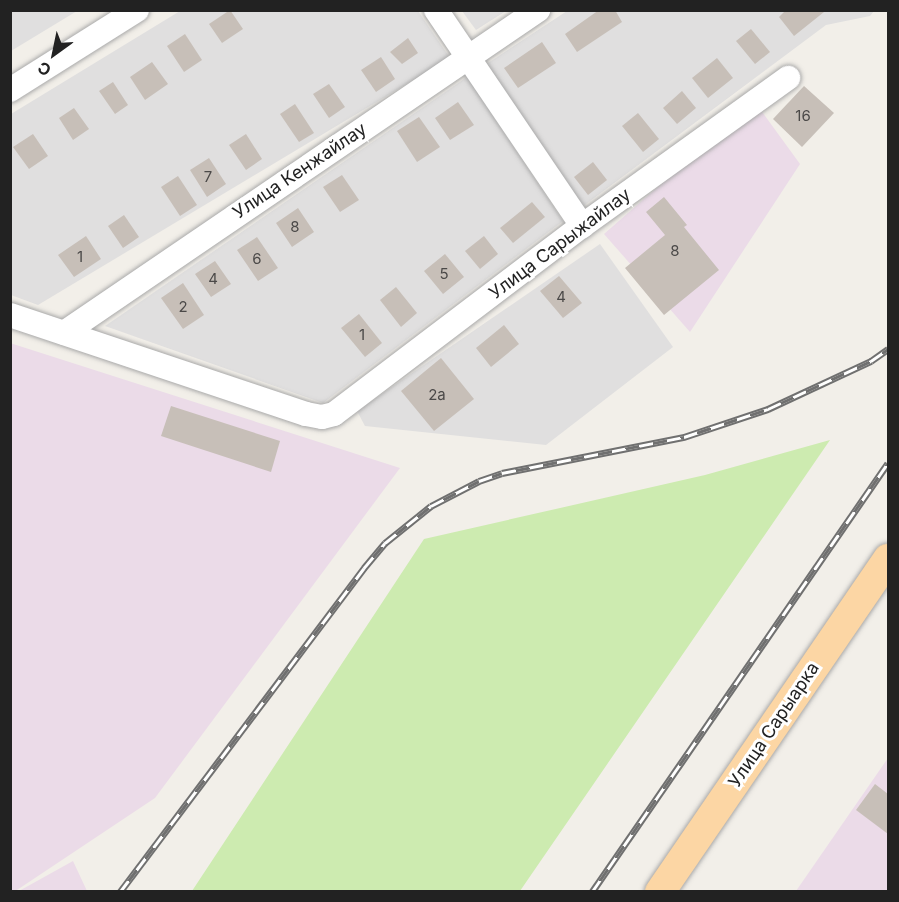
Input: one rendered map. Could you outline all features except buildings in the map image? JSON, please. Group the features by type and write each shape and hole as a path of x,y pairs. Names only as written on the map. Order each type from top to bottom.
{"main road":[{"name":"Улица Сарыарка","path":"660,891 888,559"}],"street":[{"path":"10,90 137,10"},
{"path":"435,10 582,226"},
{"name":"Улица Кенжайлау","path":"64,333 538,10"},
{"name":"Улица Сарыжайлау","path":"64,333 306,414 322,417 334,414 582,226 788,78"},
{"path":"10,315 64,333"}],"shaded area":[{"path":"11,10 77,10 77,11 11,51"},
{"path":"180,11 418,11 450,58 38,305 11,295 11,114"},
{"path":"462,11 506,11 476,30"},
{"path":"567,11 874,11 870,16 826,25 582,207 485,65"},
{"path":"467,77 563,221 323,403 105,326"},
{"path":"755,102 800,164 690,332 604,234"},
{"path":"600,244 673,347 546,445 365,426 357,411"},
{"path":"10,343 400,468 155,798 14,892 10,891"},
{"path":"888,758 888,891 796,891"},
{"path":"73,861 87,891 19,891"}],"green space":[{"path":"830,440 520,891 192,891 424,539 705,475"}],"railway":[{"path":"120,892 364,568 385,543 431,506 479,481 502,473 684,437 768,409 871,361 888,349"},
{"path":"592,892 888,463"}]}
